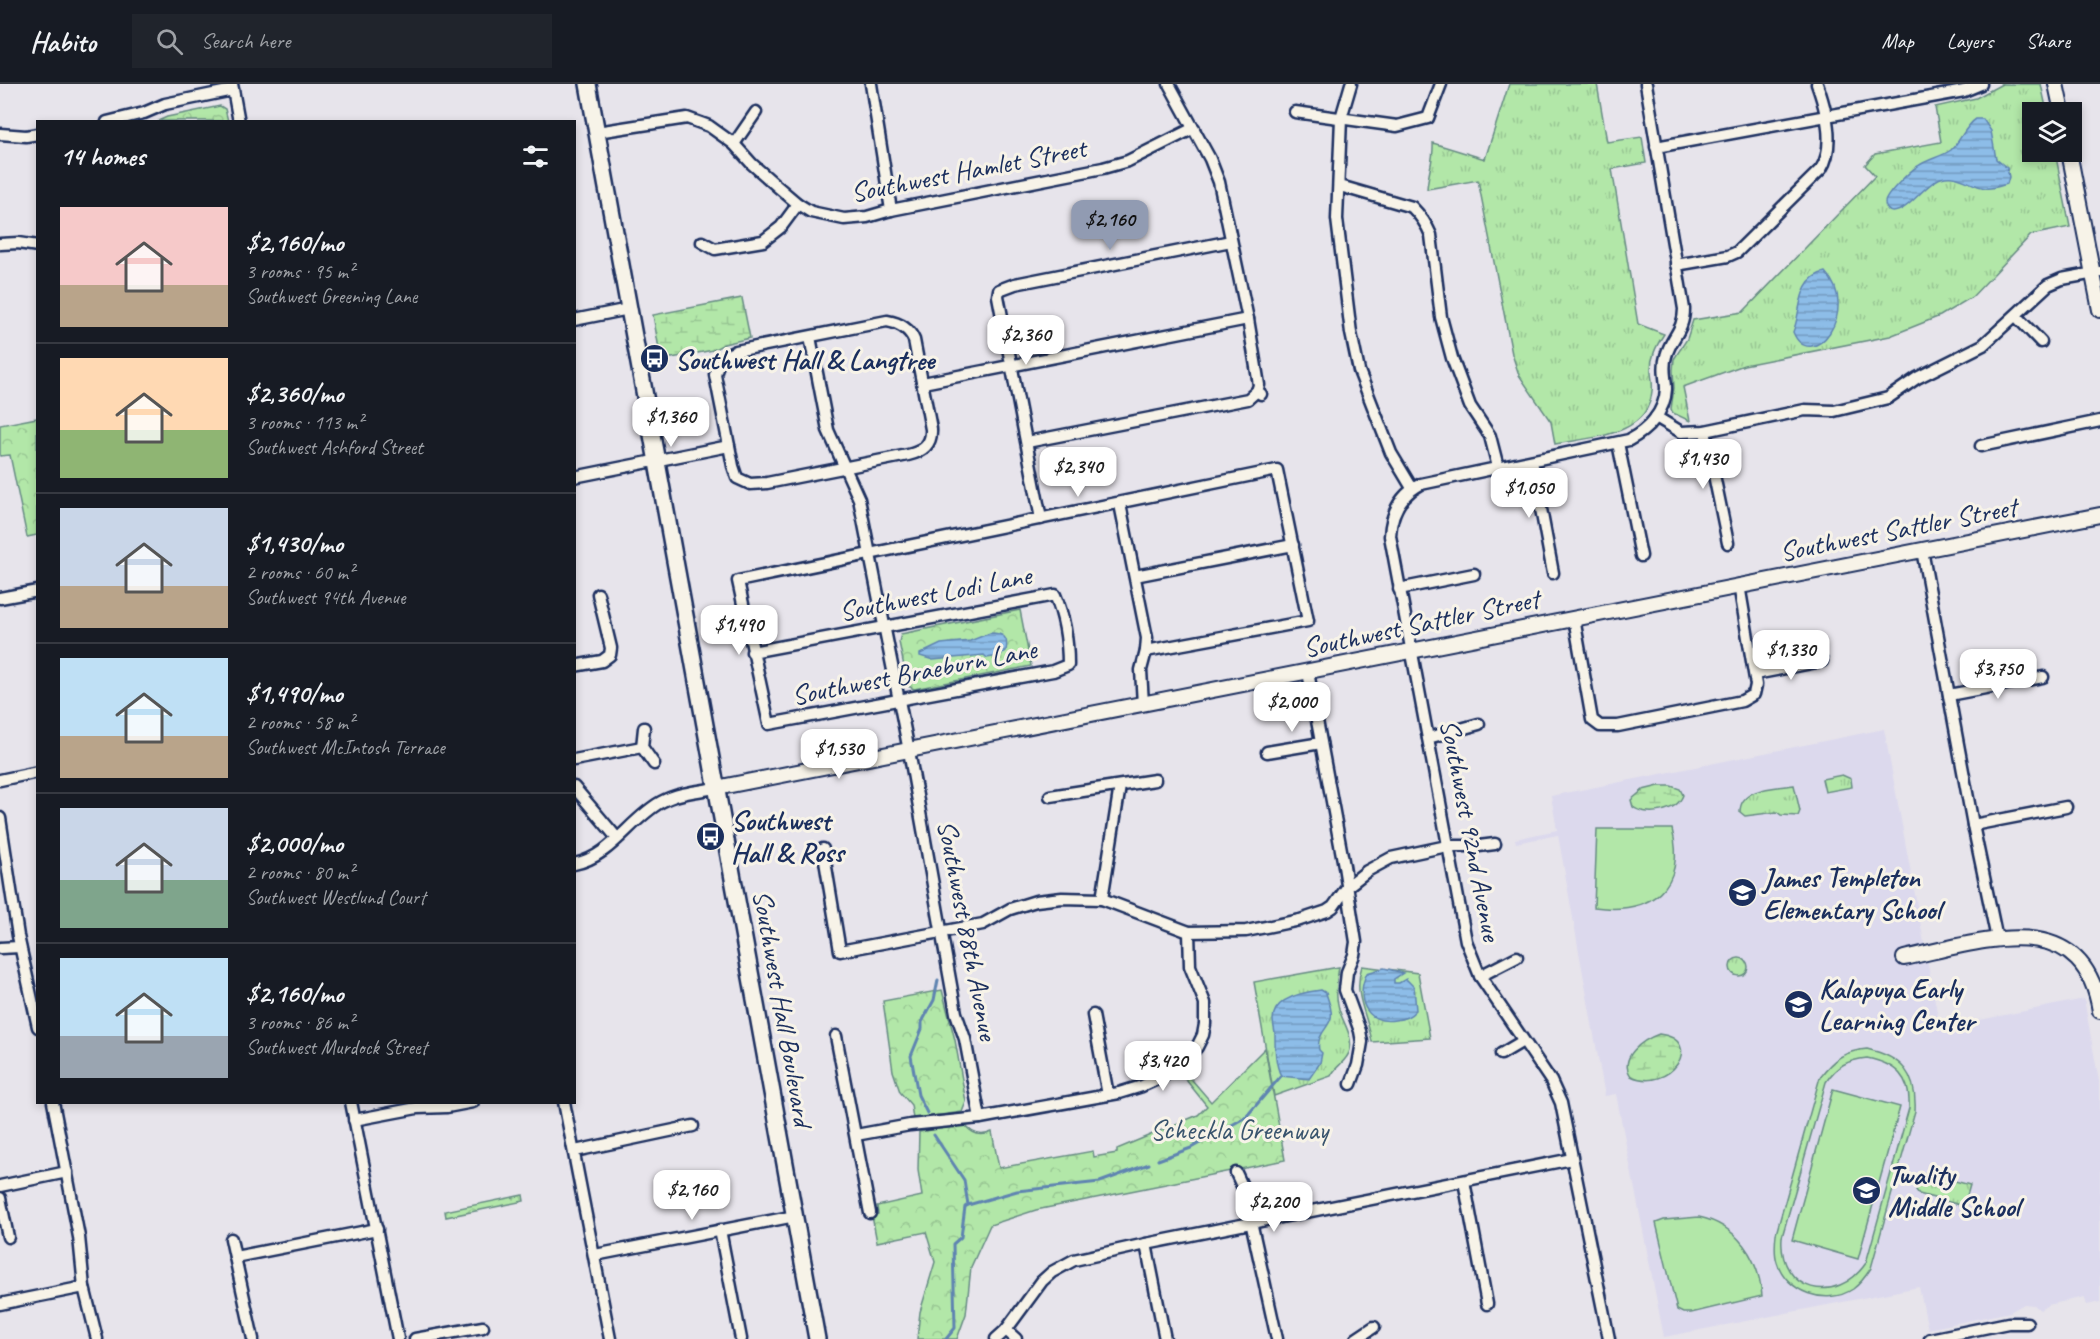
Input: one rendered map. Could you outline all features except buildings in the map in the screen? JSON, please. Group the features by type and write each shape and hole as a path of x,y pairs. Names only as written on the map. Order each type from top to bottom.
{"main road":[{"name":"Southwest Hall Boulevard","path":"588,84 817,1339"}],"street":[{"path":"871,84 891,210"},
{"path":"1027,442 1248,399 1259,392 1259,378 1248,319 1215,171 1169,84"},
{"path":"1351,84 1341,118 1337,219 1351,333 1359,371 1392,453 1412,488 1433,480 1618,443 1638,435 1656,417 1665,393 1666,356 1683,323 1684,309 1646,84"},
{"path":"1294,112 1397,126 1428,118 1441,84"},
{"path":"1676,265 1728,256 1746,246 1821,169 1826,161 1829,146 1826,116 1817,84"},
{"path":"1656,147 1964,91 1980,84"},
{"path":"2056,84 2060,102"},
{"path":"115,120 144,113 165,104 233,87 240,120"},
{"path":"734,144 756,112"},
{"name":"Southwest Hamlet Street","path":"597,132 687,118 709,126 734,144 752,164 798,204 811,212 844,219 867,217 891,210 1103,168 1128,161 1194,129"},
{"path":"0,134 36,134"},
{"path":"2071,162 2096,272 2100,310"},
{"path":"1340,186 1412,207 1427,224 1431,235 1442,317 1452,357 1470,406 1490,436 1498,467"},
{"path":"702,242 716,249 764,241 781,227 798,204"},
{"path":"1041,519 998,296 999,291 1015,285 1232,241"},
{"path":"0,244 18,243 36,246"},
{"path":"1656,417 1681,432 1705,431 1804,410 1834,411 1888,398 1917,378 1983,345 2048,285 2062,279 2096,272"},
{"path":"576,320 629,309"},
{"path":"2016,316 2042,342"},
{"path":"923,383 1248,319"},
{"path":"882,322 898,324 911,334 932,435 925,448 908,455 767,483 750,484 738,478 729,446 715,375 719,362 736,351 810,337 882,322"},
{"name":"Southwest 88th Avenue","path":"810,337 828,430 859,499 909,751 956,1013 965,1039 980,1118"},
{"path":"1981,446 2100,421"},
{"path":"1705,431 1728,543"},
{"path":"1618,443 1641,556"},
{"path":"576,477 729,446"},
{"path":"1532,460 1553,573"},
{"path":"753,652 738,581 1277,470 1308,621 1146,651"},
{"name":"Southwest 92nd Avenue","path":"1412,488 1395,510 1391,526 1391,544 1466,941 1480,976 1557,1093 1609,1339"},
{"path":"1120,504 1147,638 1146,651 1140,670 1143,705"},
{"name":"Southwest Sattler Street","path":"716,788 2100,515"},
{"path":"1135,576 1293,545"},
{"path":"1922,550 1973,825 1997,939"},
{"path":"1399,589 1474,574"},
{"path":"1574,618 1592,720 1600,726 1611,727 1742,700 1754,694 1755,674 1739,585"},
{"path":"0,598 36,591"},
{"path":"576,666 602,661 610,655 611,648 598,594"},
{"name":"Southwest Lodi Lane","path":"753,652 1055,595 1068,651 1068,664"},
{"name":"Southwest Braeburn Lane","path":"753,652 769,724 1053,671 1068,664"},
{"path":"1755,674 1822,661"},
{"path":"1308,672 1348,886 1356,942 1354,955 1347,972 1345,990 1362,1042 1358,1065 1351,1084"},
{"path":"1948,695 2043,677"},
{"path":"1428,738 1479,724"},
{"path":"644,728 642,747 654,764"},
{"path":"1267,752 1321,743"},
{"path":"576,760 642,747"},
{"path":"0,780 36,772"},
{"path":"1050,796 1155,780"},
{"path":"1102,899 1120,786"},
{"path":"576,863 593,858 662,801 716,788"},
{"path":"576,789 617,838"},
{"path":"1973,825 2066,807"},
{"path":"0,818 20,947 36,1018"},
{"path":"823,849 840,951 983,924 1010,909 1036,901 1062,898 1102,899 1189,932 1246,931 1300,920 1334,907 1348,886 1367,871 1391,858 1447,846 1495,844"},
{"path":"856,1135 910,1125 980,1118 1108,1095 1135,1089 1162,1077 1190,1055 1203,1035 1205,1003 1190,966 1189,932"},
{"path":"1904,958 1997,939 2032,938 2055,944 2083,964 2089,974 2100,1007"},
{"path":"0,948 20,947"},
{"path":"1480,976 1517,957"},
{"path":"1093,1015 1108,1095"},
{"path":"836,1036 870,1213"},
{"path":"1501,1054 1523,1041"},
{"path":"53,1104 80,1237 84,1287 97,1339"},
{"path":"351,1104 398,1339"},
{"path":"354,1120 417,1108 463,1104"},
{"path":"564,1104 610,1339"},
{"path":"575,1151 693,1126"},
{"path":"996,1339 1042,1281 1061,1266 1090,1256 1572,1159"},
{"path":"0,1186 67,1172"},
{"path":"1236,1173 1244,1190 1277,1339"},
{"path":"1464,1181 1487,1304"},
{"path":"0,1198 8,1237"},
{"path":"595,1255 795,1216"},
{"path":"235,1257 377,1229"},
{"path":"720,1230 741,1339"},
{"path":"231,1239 253,1339"},
{"path":"1146,1244 1165,1339"},
{"path":"0,1304 84,1287"},
{"path":"1930,1339 2008,1323 2027,1323"},
{"path":"415,1339 483,1327"},
{"path":"1356,1339 1374,1327"},
{"path":"1006,1329 1016,1339"}],"shaded area":[{"path":"1884,729 1940,1028 2084,999 2100,1087 2100,1302 2087,1305 2084,1297 2048,1305 2040,1310 2034,1305 2024,1304 2010,1312 1928,1329 1919,1287 1664,1337 1616,1094 1605,1096 1558,835 1516,843 1515,839 1557,830 1551,796"}],"green space":[{"path":"1509,84 1597,84 1607,142 1642,137 1646,163 1612,169 1638,324 1664,334 1653,357 1652,389 1648,406 1640,418 1615,432 1555,444 1551,422 1519,375 1512,354 1478,180 1427,189 1433,143 1485,159"},
{"path":"2002,84 2041,84 2045,102 2022,102 2022,162 2057,162 2070,227 2031,235 1972,297 1940,316 1890,336 1744,365 1683,387 1690,421 1673,413 1671,409 1674,359 1687,339 1693,320 1743,312 1875,176 1865,165 1875,154 1941,142 1935,107 1976,98"},
{"path":"220,106 225,109 228,120 160,120"},
{"path":"742,298 750,338 724,344 713,350 661,360 653,315"},
{"path":"36,418 36,535 27,537 10,455 0,456 0,425"},
{"path":"1020,610 1031,666 914,689 908,686 899,642 901,634"},
{"path":"1842,775 1851,779 1852,787 1825,792 1822,779"},
{"path":"1794,785 1800,811 1798,816 1781,815 1777,812 1745,816 1740,812 1742,804 1752,793"},
{"path":"1659,786 1680,789 1683,795 1680,801 1661,811 1645,812 1633,807 1631,800 1643,790"},
{"path":"1597,829 1672,829 1675,850 1674,867 1669,882 1660,893 1632,906 1594,907"},
{"path":"1735,958 1743,958 1748,963 1746,974 1735,976 1730,971 1730,963"},
{"path":"1362,966 1418,973 1430,1038 1372,1042 1360,996 1359,976"},
{"path":"1339,967 1337,999 1350,1039 1348,1054 1331,1076 1274,1096 1254,982"},
{"path":"942,990 955,1040 966,1102 962,1112 913,1119 911,1105 900,1092 893,1071 883,1001"},
{"path":"1659,1034 1673,1038 1680,1046 1681,1055 1677,1064 1658,1078 1645,1080 1631,1076 1628,1063 1634,1050"},
{"name":"Scheckla Greenway","path":"1265,1048 1285,1160 1036,1210 990,1225 971,1267 966,1314 957,1339 917,1339 920,1312 935,1262 926,1232 877,1242 872,1216 878,1214 877,1206 922,1196 918,1170 919,1132 965,1125 977,1134 992,1132 999,1168 1093,1151 1094,1157 1117,1153 1117,1149 1198,1115 1207,1106 1182,1075 1186,1073 1211,1102"},
{"path":"1867,1049 1890,1057 1905,1069 1913,1087 1915,1111 1871,1268 1853,1289 1842,1294 1831,1297 1808,1294 1789,1281 1782,1273 1775,1255 1776,1234 1820,1077 1840,1057","holes":["1867,1058 1894,1068 1900,1074 1907,1088 1909,1108 1866,1263 1854,1277 1840,1285 1826,1288 1812,1287 1799,1281 1789,1271 1783,1256 1782,1237 1826,1082 1838,1068 1848,1062"]},
{"path":"1833,1089 1900,1107 1858,1259 1792,1240"},
{"path":"1925,1173 1970,1185 1964,1206 1919,1194 1916,1190 1920,1176"},
{"path":"523,1195 524,1201 446,1217 445,1211"},
{"path":"1699,1217 1724,1227 1744,1245 1756,1269 1762,1296 1691,1313 1677,1310 1656,1223 1664,1220"}],"water":[{"path":"1976,119 1983,119 1991,131 1996,159 2007,168 2009,177 2007,184 1985,188 1958,178 1941,178 1929,185 1899,211 1888,210 1885,205 1886,199 1899,183 1918,166 1951,150"},
{"path":"1825,272 1835,288 1838,304 1836,319 1830,333 1821,342 1811,346 1801,343 1793,332 1805,288 1816,275"},
{"path":"990,633 1002,635 1006,639 1006,651 999,656 987,658 984,655 933,660 920,656 941,644 970,641"},
{"path":"1384,968 1403,973 1394,979 1394,983 1406,979 1414,987 1416,1010 1407,1017 1398,1020 1376,1018 1365,1007 1362,991 1367,973"},
{"path":"1321,990 1326,993 1331,1015 1330,1022 1319,1040 1319,1050 1322,1053 1320,1063 1309,1079 1281,1076 1276,1056 1274,1012 1284,1001 1306,992"}],"waterway":[{"path":"927,1113 918,1095 911,1056 922,1029 922,1022 934,1000 938,980"},
{"path":"1158,1160 1191,1148 1246,1117 1281,1076"},
{"path":"934,1135 964,1180 968,1205 965,1207 961,1237 953,1244 955,1328 946,1339"},
{"path":"968,1205 1017,1191 1100,1182 1149,1164"}],"place":[{"name":"Southwest Hall & Langtree","path":"654,359"},
{"name":"Southwest Hall & Ross","path":"710,836"},
{"name":"James Templeton Elementary School","path":"1742,893"},
{"name":"Kalapuya Early Learning Center","path":"1798,1004"},
{"name":"Twality Middle School","path":"1867,1190"}]}
